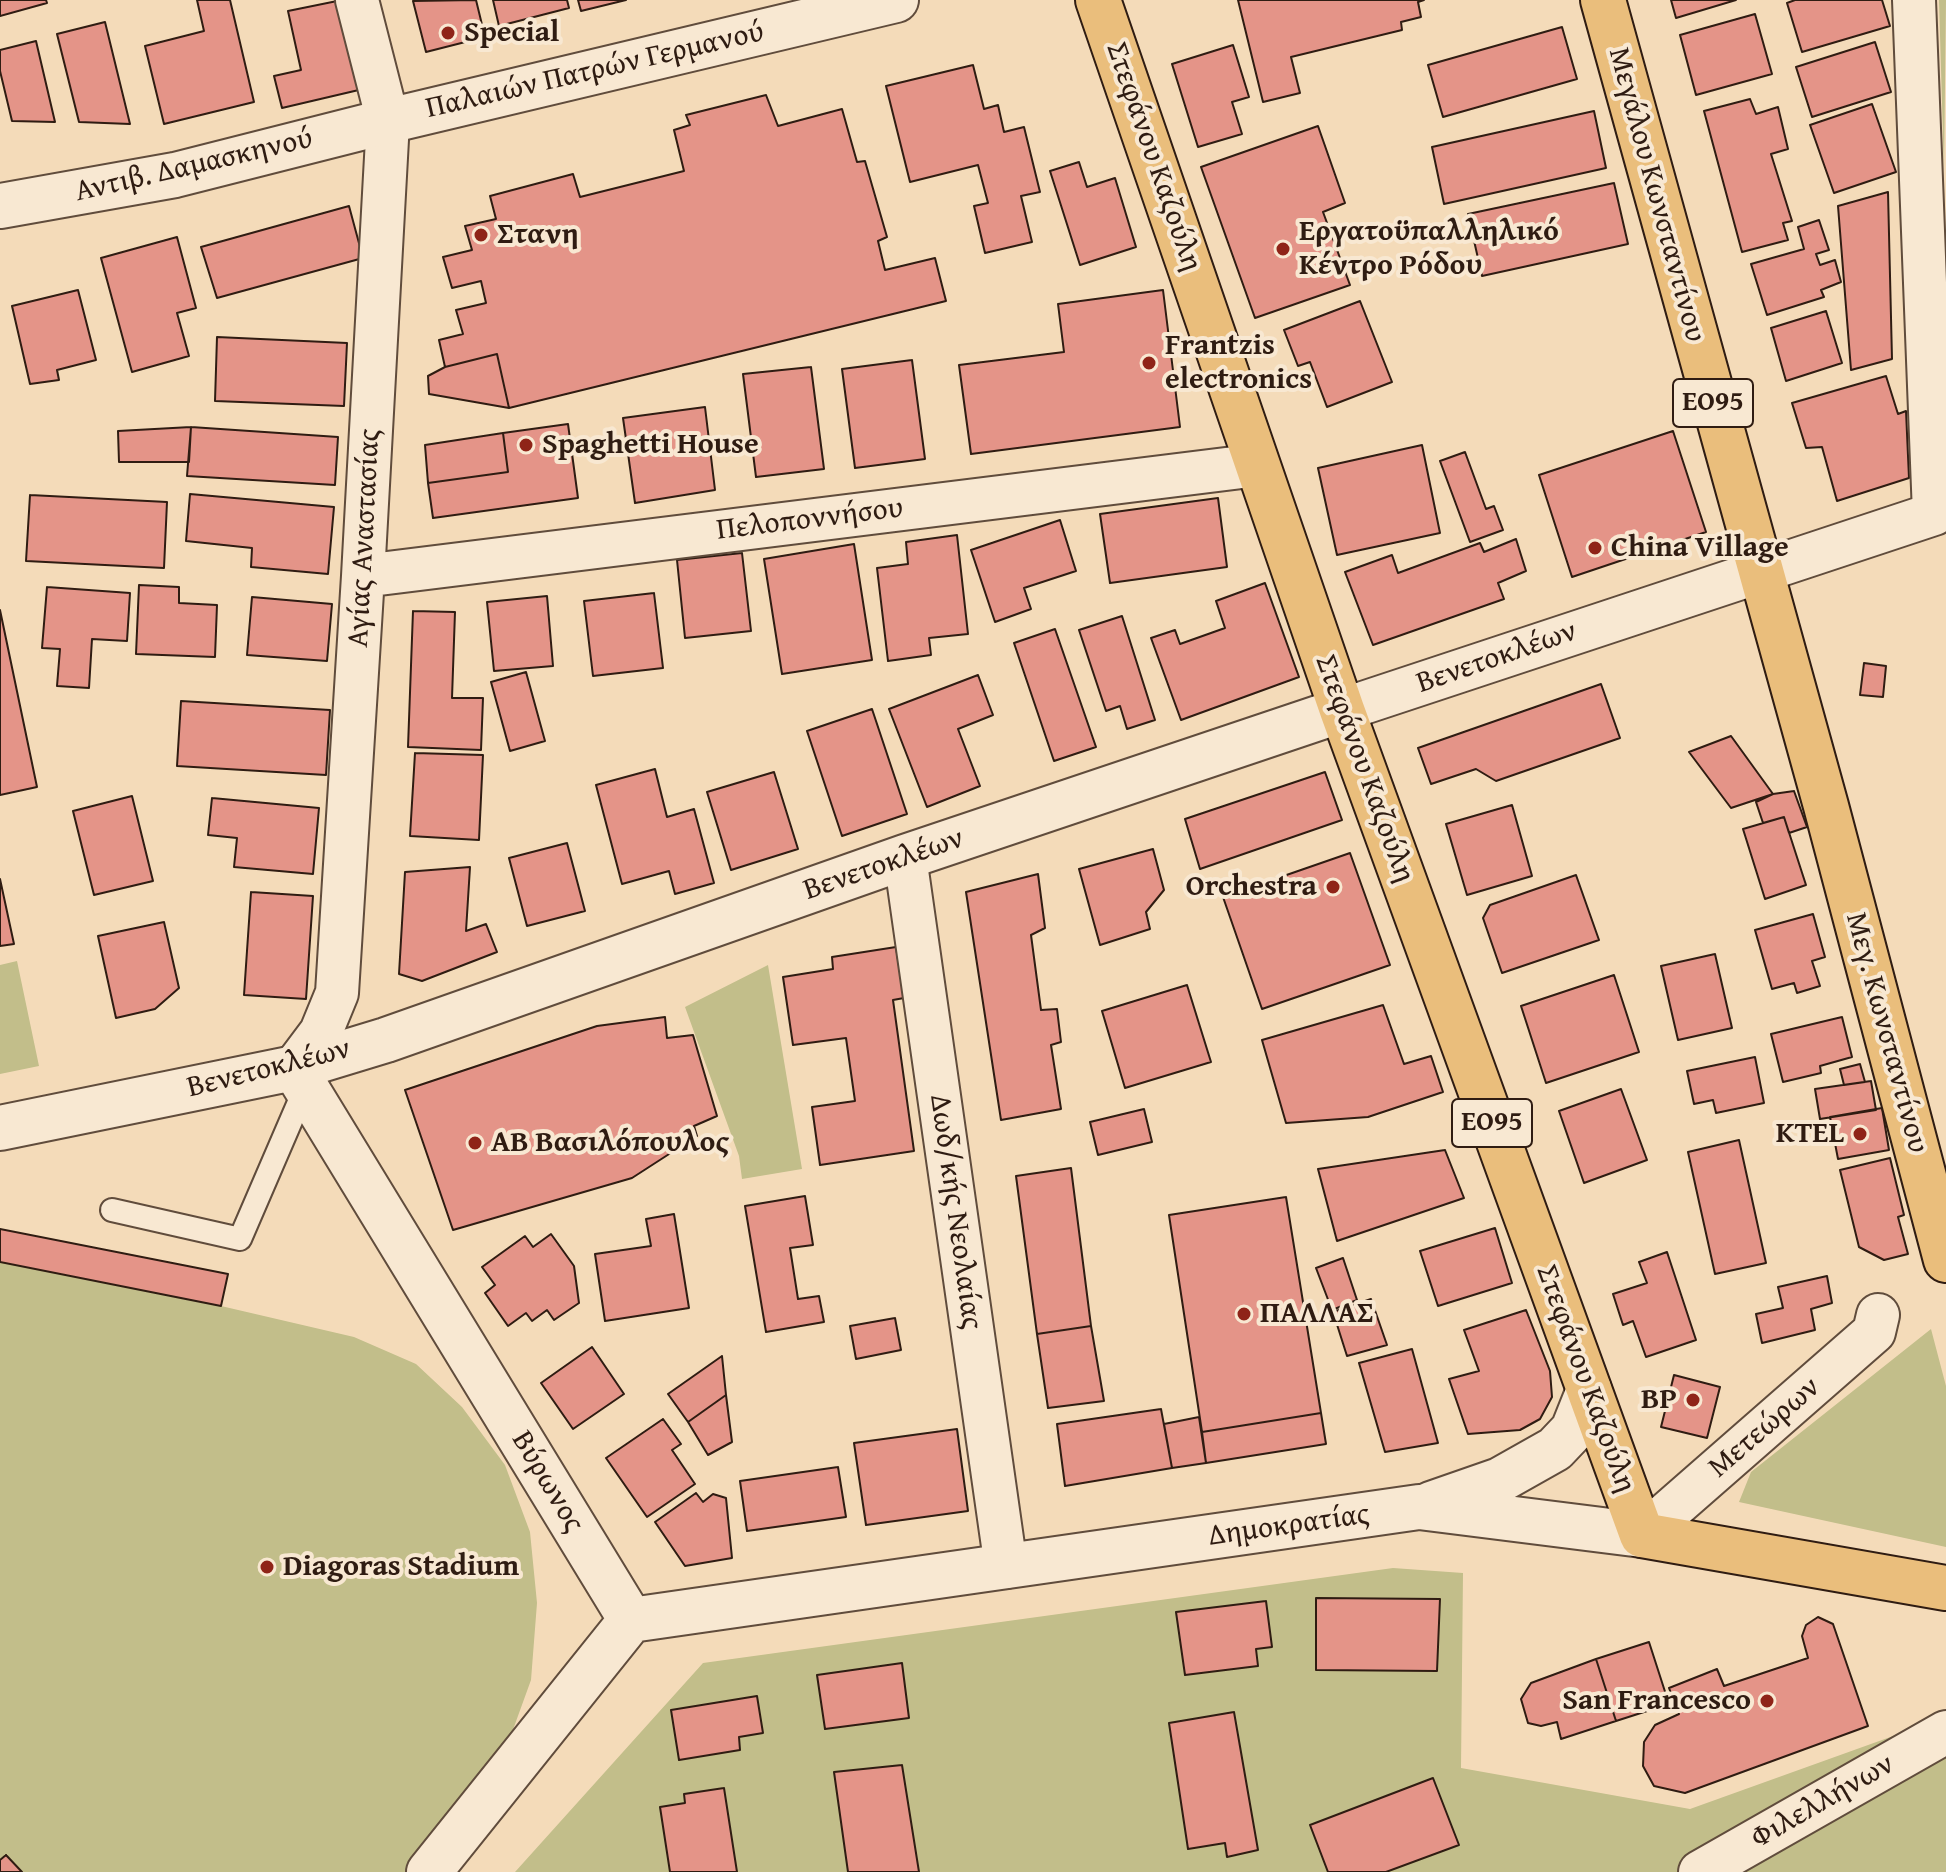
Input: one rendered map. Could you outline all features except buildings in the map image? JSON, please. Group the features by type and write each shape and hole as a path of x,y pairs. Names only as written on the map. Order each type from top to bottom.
{"main road":[{"name":"Στεφάνου Καζούλη","path":"1098,0 1342,710 1642,1535"},
{"name":"Μεγάλου Κωνσταντίνου","path":"1603,0 1826,806"},
{"name":"Μεγ. Κωνσταντίνου","path":"1826,806 1946,1260"},
{"name":"Δημοκρατίας","path":"1642,1535 1946,1588"}],"street":[{"name":"Αγίας Αναστασίας","path":"300,1077 337,993 388,121 357,0"},
{"name":"Παλαιών Πατρών Γερμανού","path":"388,121 896,0"},
{"name":"Βενετοκλέων","path":"0,1128 300,1077 386,1040 905,857 1758,569 1934,514 1914,0"},
{"name":"Αντιβ. Δαμασκηνού","path":"1,202 175,175 388,121"},
{"name":"Πελοποννήσου","path":"363,576 1258,465"},
{"name":"Δωδ/κής Νεολαίας","path":"905,857 1006,1567"},
{"name":"Βύρωνος","path":"300,1077 631,1620"},
{"name":"Μετεώρων","path":"1642,1535 1874,1332 1878,1315"},
{"path":"1419,1507 1500,1480 1530,1466 1573,1430 1589,1390"},
{"name":"Δημοκρατίας","path":"631,1620 1419,1507 1642,1535"},
{"path":"429,1872 631,1620"},
{"name":"Φιλελλήνων","path":"1700,1872 1946,1732"}],"lane":[{"path":"112,1210 240,1239 300,1077"}],"shaded area":[{"path":"1939,0 1946,0 1944,172"},
{"path":"17,961 39,1066 0,1074 0,965"},
{"path":"768,965 802,1169 742,1179 739,1156 685,1007"},
{"name":"Diagoras Stadium","path":"0,1229 221,1306 354,1337 416,1364 462,1407 505,1465 530,1532 537,1603 531,1680 502,1760 413,1872 22,1872 6,1855 0,1860"},
{"path":"1931,1329 1946,1386 1946,1547 1739,1502 1751,1472"},
{"path":"1393,1568 1463,1573 1461,1768 1690,1809 1946,1717 1946,1872 515,1872 703,1663"}],"place":[{"name":"Special","path":"448,33"},
{"name":"Στανη","path":"481,235"},
{"name":"Εργατοϋπαλληλικό Κέντρο Ρόδου","path":"1283,249"},
{"name":"Frantzis electronics","path":"1149,363"},
{"name":"Spaghetti House","path":"526,445"},
{"name":"China Village","path":"1595,548"},
{"name":"Orchestra","path":"1333,887"},
{"name":"KTEL","path":"1860,1134"},
{"name":"AB Βασιλόπουλος","path":"475,1143"},
{"name":"ΠΑΛΛΑΣ","path":"1244,1314"},
{"name":"BP","path":"1693,1400"},
{"name":"Diagoras Stadium","path":"267,1567"},
{"name":"San Francesco","path":"1767,1701"}]}
